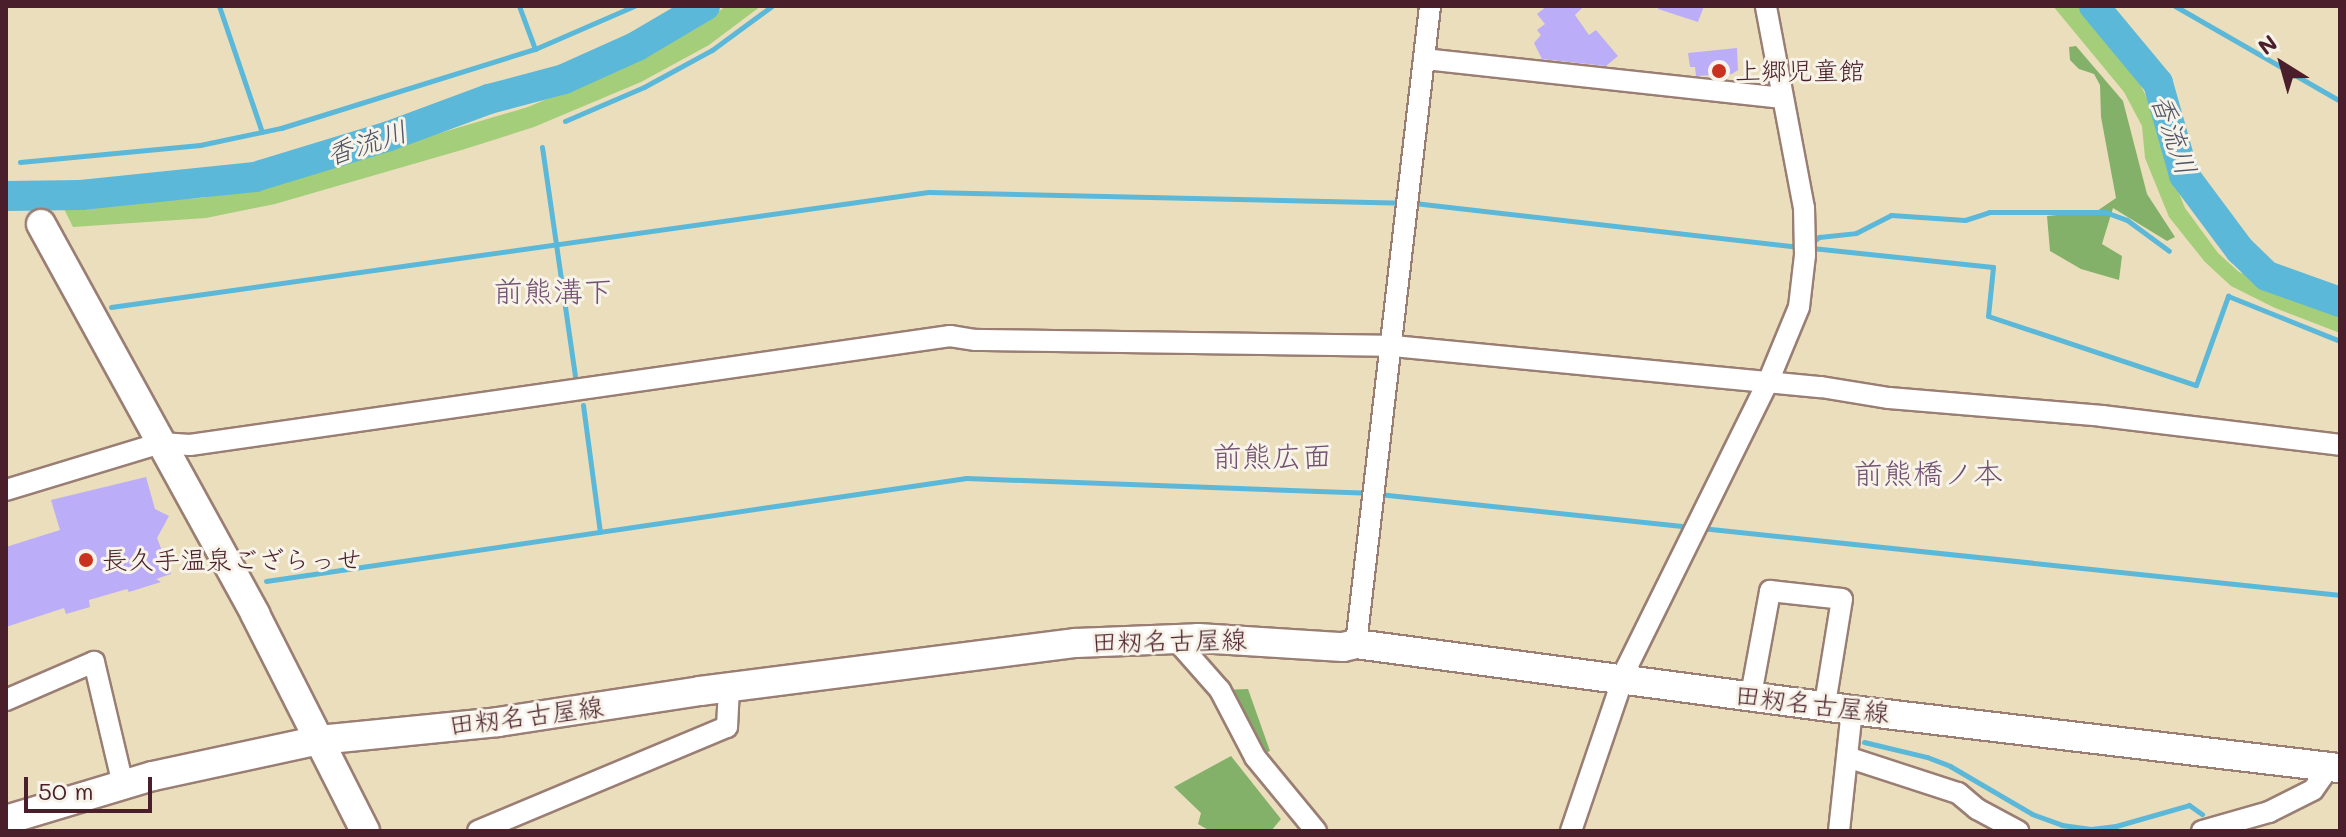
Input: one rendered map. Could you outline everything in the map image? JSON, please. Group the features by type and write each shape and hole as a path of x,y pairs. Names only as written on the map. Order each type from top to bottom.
{"main road":[{"path":"41,224 248,600 365,831"},
{"name":"田籾名古屋線","path":"6,820 123,785 319,740 498,722 1076,643 1175,639 1254,639 1343,647 1356,644 1838,707 2335,767"}],"street":[{"path":"1356,644 1393,346 1430,6"},
{"path":"1571,831 1605,738 1621,679 1768,382 1799,307 1805,255 1804,208 1766,6"},
{"path":"1424,59 1782,98"},
{"path":"6,490 161,443 190,445 950,336 976,340 1393,346 1768,382 1889,398 2102,416 2340,445"},
{"path":"1751,695 1770,591 1842,599 1838,707 1847,757 1839,831"},
{"path":"1175,639 1220,690 1255,757 1316,831"},
{"path":"6,700 94,662 123,785"},
{"path":"478,831 727,727 729,689"},
{"path":"1847,757 1958,793 1977,809 2018,831"},
{"path":"2202,831 2269,812 2313,790 2335,767"}],"green space":[{"path":"726,6 761,6 709,45 641,82 534,127 465,149 275,204 206,218 73,227 63,207 202,198 272,183 528,107 634,62 697,28"},
{"path":"2053,6 2078,6 2140,84 2157,118 2163,153 2185,208 2218,253 2239,272 2340,315 2340,333 2275,308 2231,286 2205,262 2169,217 2145,158 2142,126 2124,92"},
{"path":"2076,46 2123,101 2147,194 2175,237 2167,241 2113,208 2102,244 2122,256 2119,280 2081,269 2050,251 2047,216 2097,211 2116,198 2101,117 2100,85 2094,74 2079,69 2070,60 2069,47"},
{"path":"1248,689 1270,751 1255,757 1220,690"},
{"path":"1231,756 1281,819 1271,831 1210,831 1198,824 1201,813 1174,787"}],"building":[{"path":"1547,6 1584,6 1575,15 1589,35 1596,30 1618,56 1606,66 1542,59 1534,43 1541,35 1537,30 1545,24 1537,14"},
{"path":"1659,6 1704,6 1698,22 1658,9"},
{"path":"1737,48 1738,70 1732,74 1696,76 1695,67 1690,67 1688,53"},
{"name":"長久手温泉ござらっせ","path":"146,477 155,509 169,516 157,538 171,574 156,579 161,582 89,600 90,607 66,614 64,608 6,627 6,547 60,530 51,500"}],"waterway":[{"path":"219,6 262,132"},
{"path":"519,6 535,49"},
{"path":"20,162 200,145 281,128 535,49 634,6"},
{"name":"香流川","path":"6,196 81,195 255,177 389,136 489,99 564,79 637,46 705,6"},
{"path":"565,121 644,87 712,50 772,6"},
{"name":"香流川","path":"2094,6 2158,83 2184,175 2240,250 2267,276 2340,302"},
{"path":"2175,6 2340,101"},
{"path":"542,147 575,377"},
{"path":"111,307 928,192 1404,203"},
{"path":"1414,203 1802,247"},
{"path":"1811,243 1819,237 1856,233 1891,215 1965,220 1989,212 2105,212 2127,220 2169,251"},
{"path":"1812,248 1993,267 1988,316 2196,385 2228,296 2340,341"},
{"path":"583,405 600,532"},
{"path":"266,581 966,478 1368,493"},
{"path":"1378,494 1691,527"},
{"path":"1701,528 2340,595"},
{"path":"1864,742 1927,757 1950,766 2032,814 2062,825 2091,829 2116,826 2189,805 2202,814"}],"place":[{"name":"上郷児童館","path":"1719,71"},
{"name":"長久手温泉ござらっせ","path":"86,560"}],"district":[{"name":"前熊溝下","path":"553,290"},
{"name":"前熊広面","path":"1272,455"},
{"name":"前熊橋ノ本","path":"1928,472"}]}
